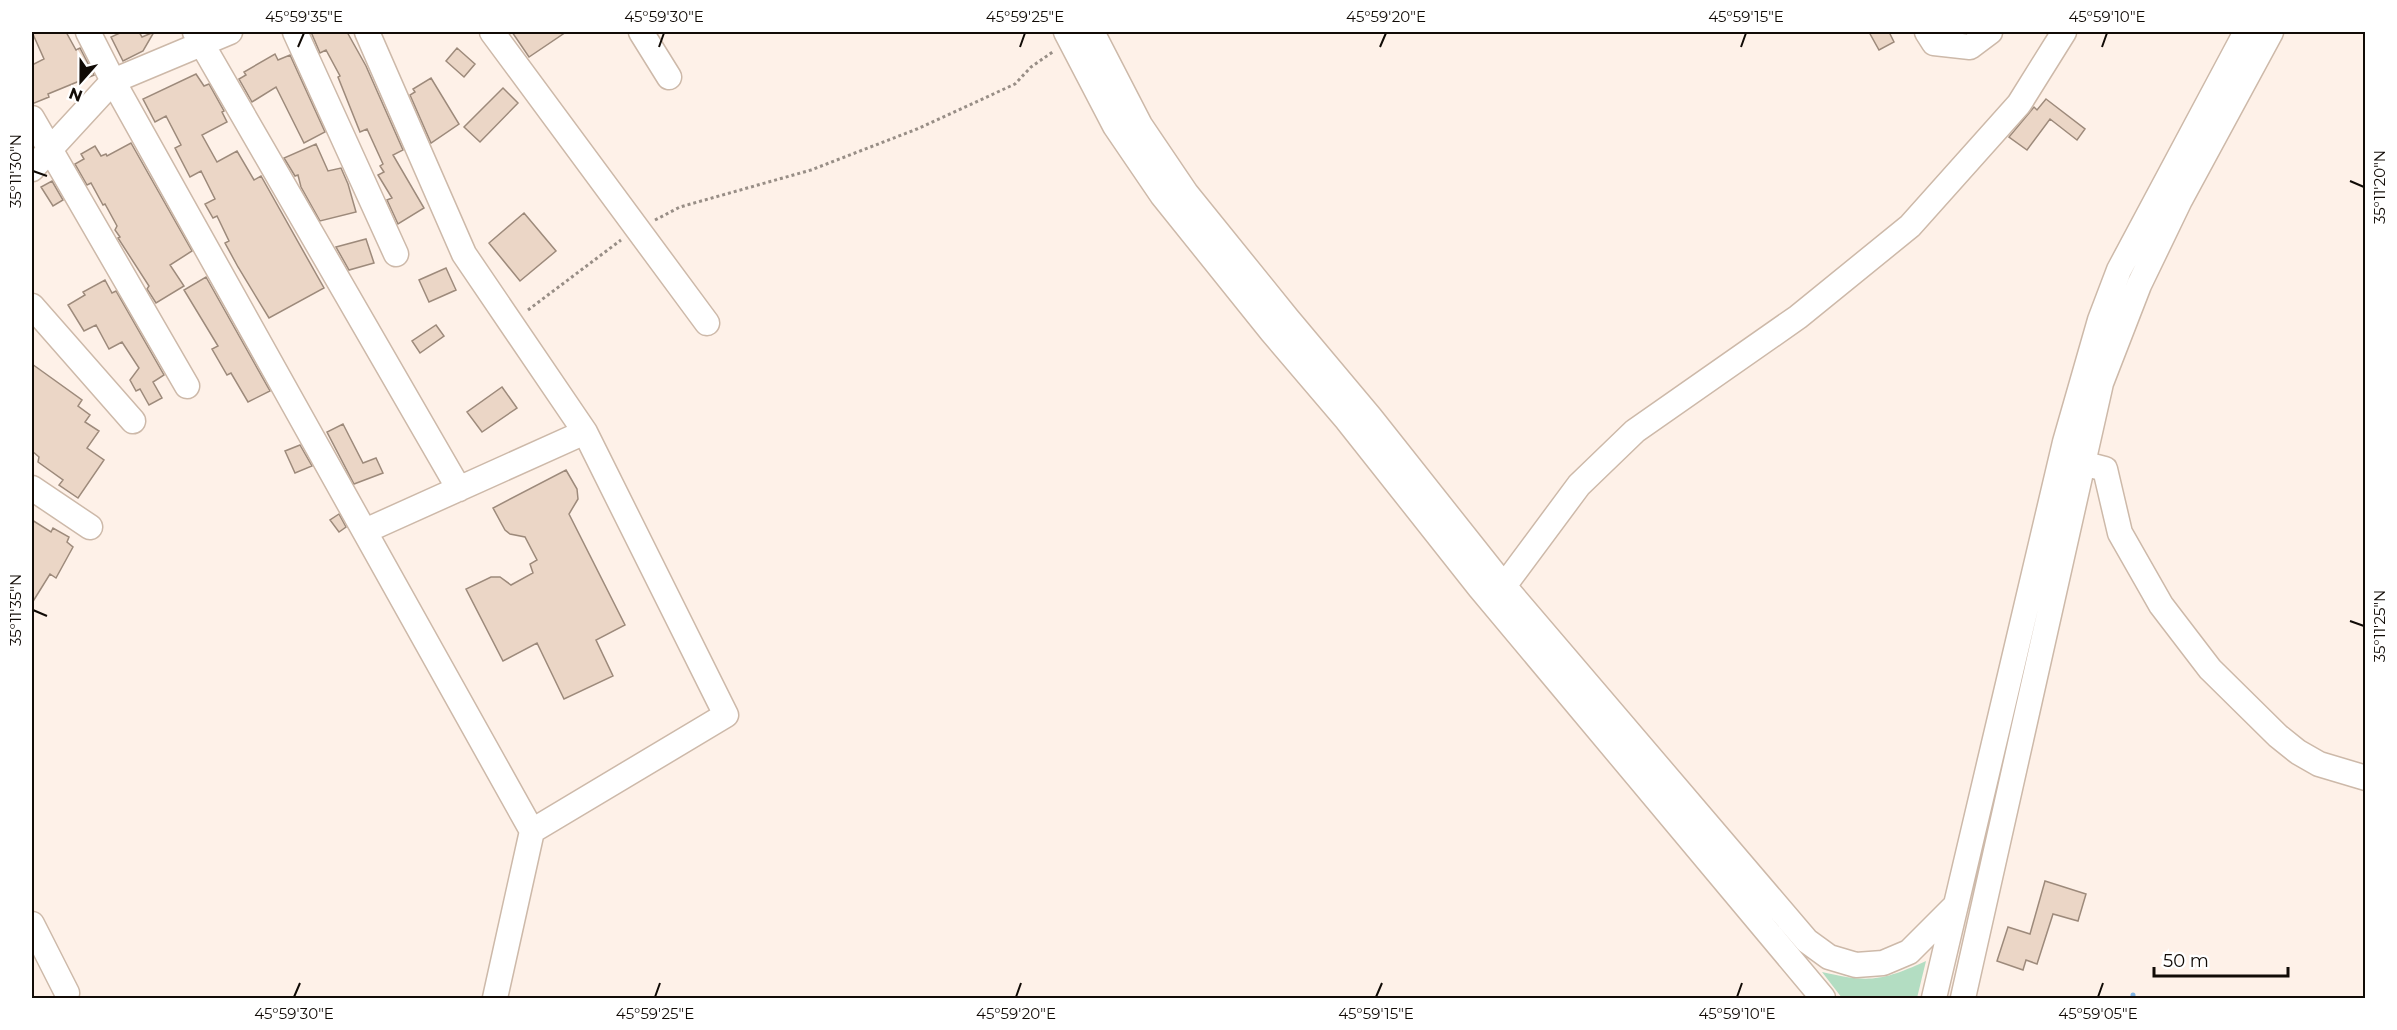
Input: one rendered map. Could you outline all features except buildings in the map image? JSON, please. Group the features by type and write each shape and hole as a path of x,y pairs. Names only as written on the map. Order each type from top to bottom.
{"street":[{"path":"88,32 113,81 532,831 495,999"},
{"path":"32,169 113,81 198,38 230,32"},
{"path":"295,32 396,254"},
{"path":"367,32 464,254 585,432 726,715 532,831"},
{"path":"492,32 707,323"},
{"path":"641,32 669,77"},
{"path":"1927,32 1934,43 1970,47 1990,32"},
{"path":"1504,586 1579,485 1635,431 1798,317 1910,226 2019,104 2064,32"},
{"path":"1934,999 2064,442 2100,321 2119,270 2246,32"},
{"path":"1963,999 2101,383 2139,285 2180,200 2271,32"},
{"path":"1076,34 1115,126 1162,195 1279,325 1370,417 1504,586 1806,941 1829,957 1856,965 1883,963 1909,952 1956,905"},
{"path":"198,38 459,489"},
{"path":"32,118 187,386"},
{"path":"32,306 133,421"},
{"path":"1279,325 1347,420 1480,588 1823,999"},
{"path":"365,531 585,432"},
{"path":"2082,463 2105,469 2120,533 2161,606 2210,669 2278,736 2298,752 2319,764 2366,778"},
{"path":"32,488 90,527"},
{"path":"2006,689 2031,694"},
{"path":"1740,900 1759,884"},
{"path":"32,924 67,993"}],"path":[{"path":"511,323 624,238 680,207 811,170 918,129 1015,84 1031,67 1076,34"}],"green space":[{"path":"1926,961 1917,998 1842,998 1822,972 1852,978 1875,978 1898,973"}]}
